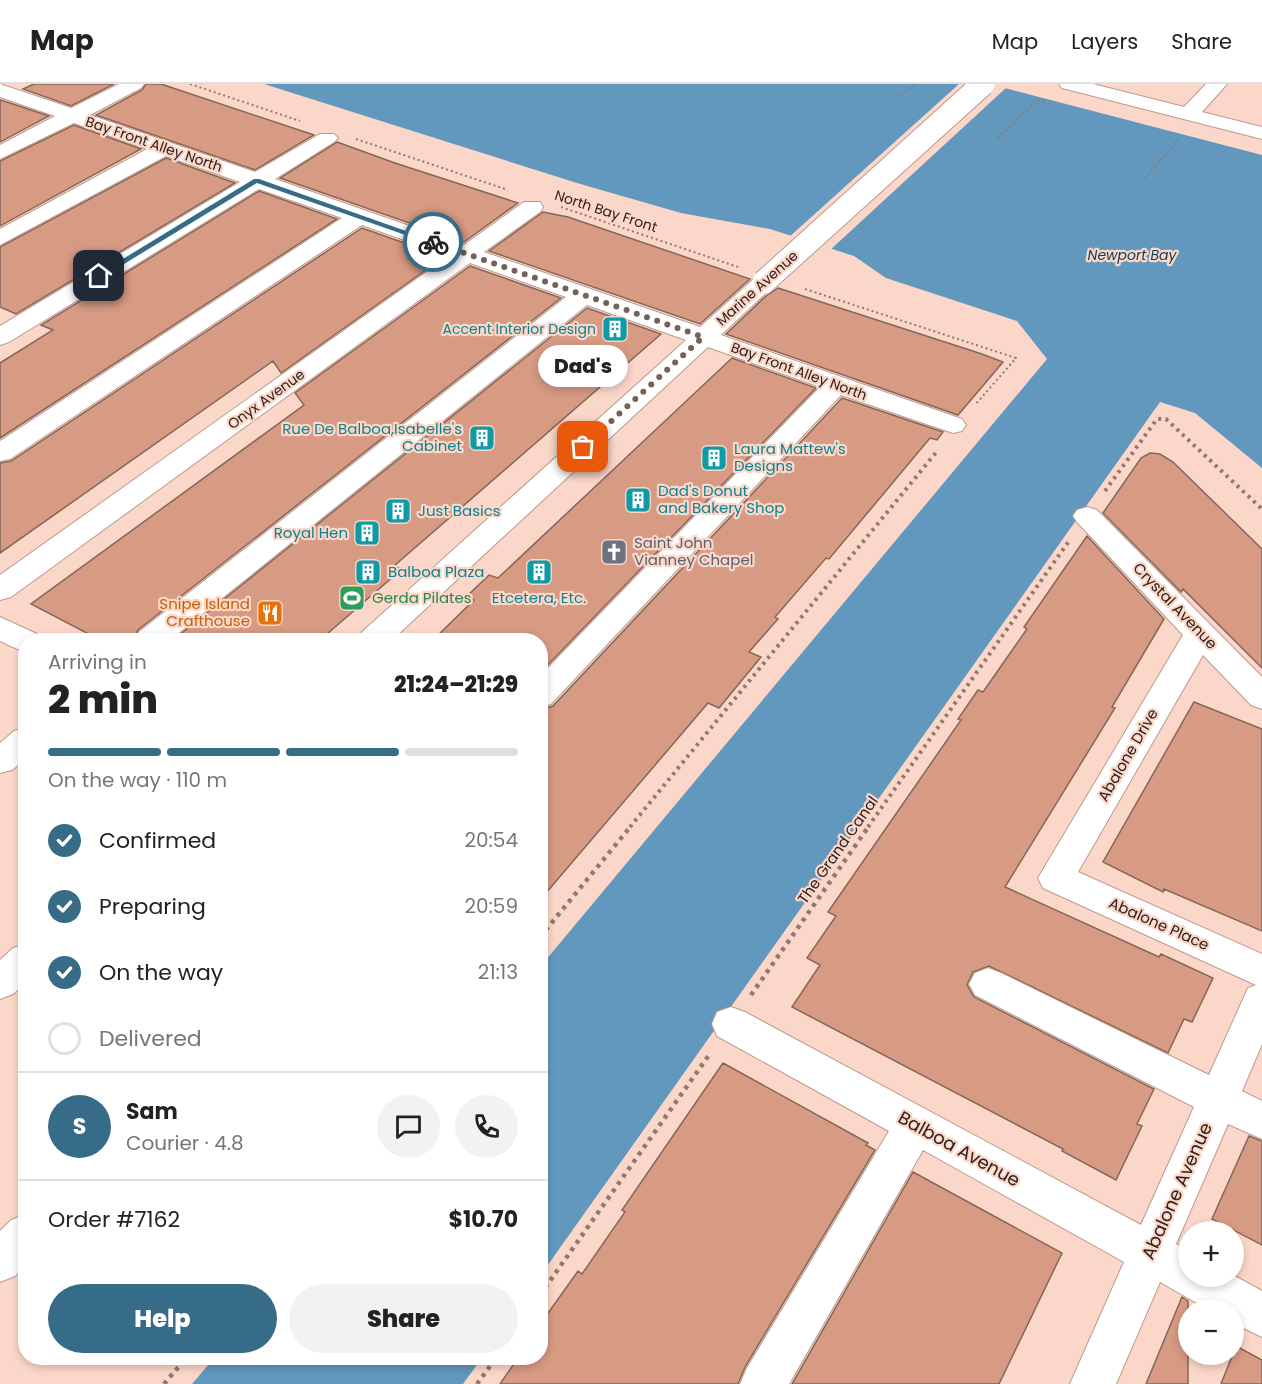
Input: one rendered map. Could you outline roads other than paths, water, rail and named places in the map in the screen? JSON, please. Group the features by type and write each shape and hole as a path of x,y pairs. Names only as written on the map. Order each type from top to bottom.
{"street":[{"path":"0,153 134,84"},
{"name":"Marine Avenue","path":"381,633 703,337 755,275 983,84"},
{"path":"1069,84 1131,91 1188,114 1262,133"},
{"path":"1188,114 1217,84"},
{"name":"Bay Front Alley North","path":"0,90 955,427"},
{"path":"0,337 327,138"},
{"path":"0,238 164,148"},
{"name":"Onyx Avenue","path":"0,590 532,207"},
{"path":"0,453 359,217"},
{"path":"159,633 584,295"},
{"path":"548,688 836,385"},
{"name":"Crystal Avenue","path":"1087,516 1201,631 1262,697"},
{"path":"0,628 18,638"},
{"name":"Abalone Drive","path":"1056,878 1201,631"},
{"path":"0,761 18,746"},
{"name":"Abalone Place","path":"1056,878 1262,970"},
{"path":"0,983 18,966"},
{"path":"988,984 1262,1121"},
{"name":"Abalone Avenue","path":"1093,1384 1262,999"},
{"name":"Balboa Avenue","path":"731,1024 1178,1269"},
{"path":"763,1384 915,1125"},
{"path":"0,1261 18,1242"},
{"name":"Balboa Avenue","path":"1210,1287 1262,1315"}],"water":[{"name":"Newport Bay","path":"264,84 989,84 1262,155 1262,468 1195,413 1160,402 548,1265 548,957 1047,359 1017,321 886,278 854,256 770,229 681,213 577,183"},
{"path":"208,1365 477,1365 463,1384 192,1384"}],"place":[{"name":"Accent Interior Design","path":"615,329"},
{"name":"Rue De Balboa,Isabelle's Cabinet","path":"482,438"},
{"name":"Dad's","path":"583,447"},
{"name":"Laura Mattew's Designs","path":"714,458"},
{"name":"Dad's Donut and Bakery Shop","path":"638,500"},
{"name":"Just Basics","path":"398,511"},
{"name":"Royal Hen","path":"367,533"},
{"name":"Saint John Vianney Chapel","path":"614,552"},
{"name":"Balboa Plaza","path":"368,572"},
{"name":"Etcetera, Etc.","path":"539,572"},
{"name":"Gerda Pilates","path":"352,598"},
{"name":"Snipe Island Crafthouse","path":"270,613"}]}
